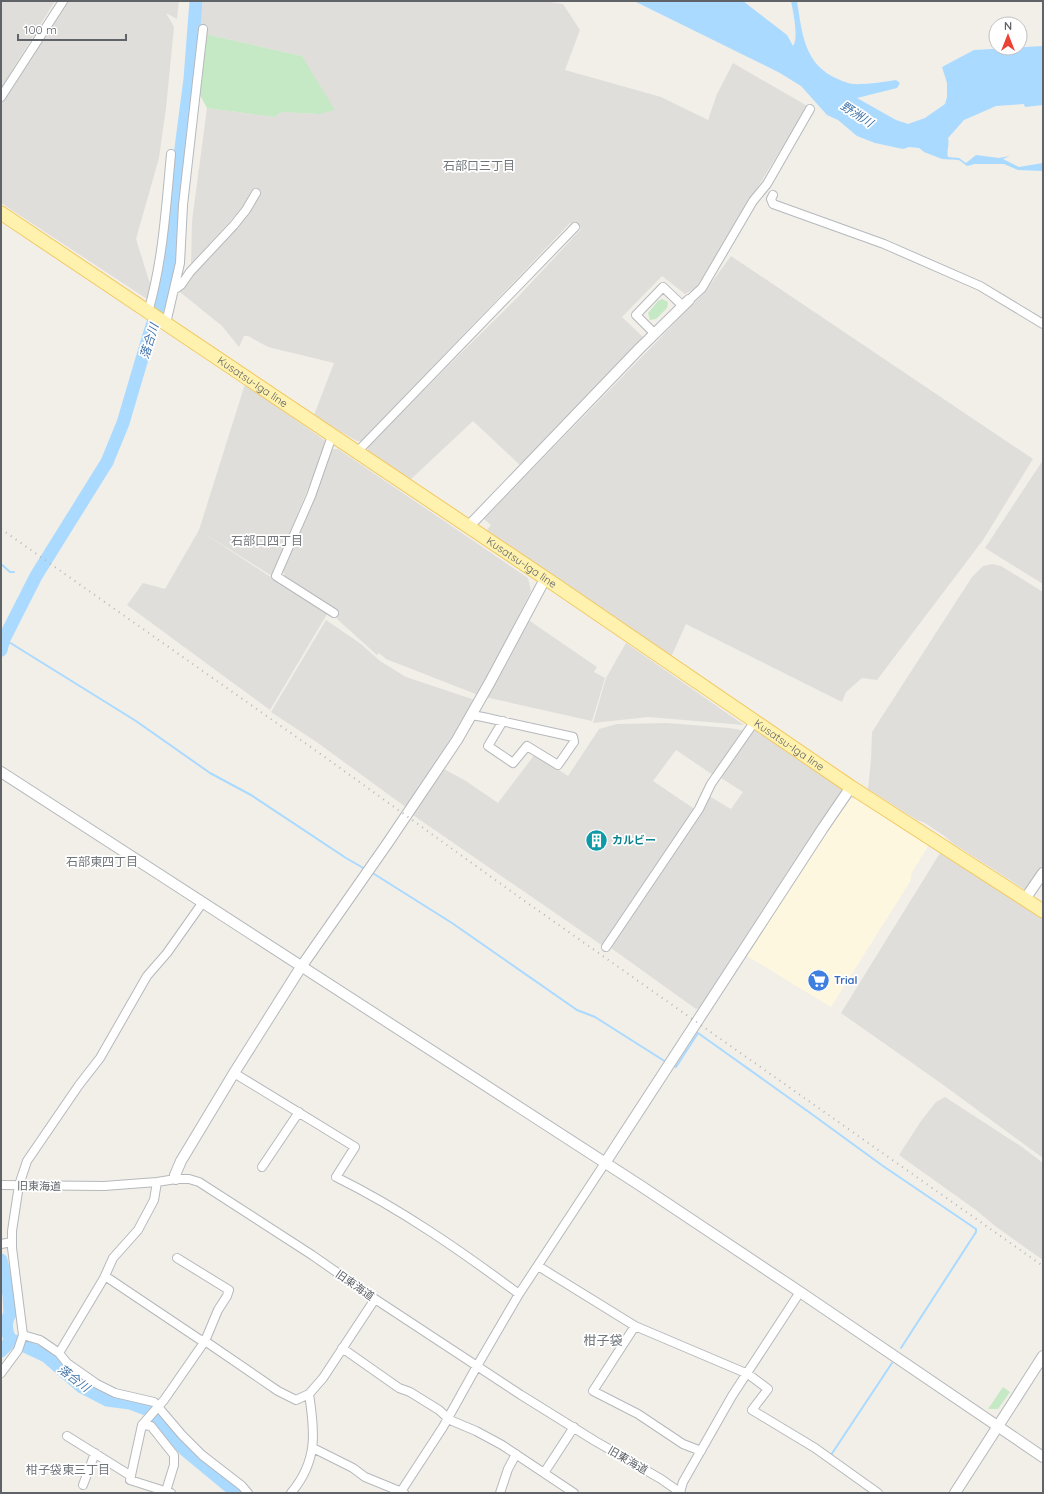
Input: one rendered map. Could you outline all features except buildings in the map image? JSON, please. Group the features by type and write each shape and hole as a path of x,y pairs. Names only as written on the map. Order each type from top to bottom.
{"main road":[{"name":"Kusatsu-Iga line","path":"1,213 851,787 1043,911"}],"street":[{"path":"1,97 63,1"},
{"path":"171,154 156,317 167,319 180,263 183,205 203,29"},
{"path":"468,527 655,334 702,288 753,201 767,184 810,109"},
{"path":"174,290 181,285 190,272 234,226 256,193"},
{"path":"772,195 772,204 884,244 980,286 1043,324"},
{"path":"357,452 575,227"},
{"path":"655,334 636,315 663,288 686,303"},
{"path":"332,436 311,496 276,576 334,613"},
{"path":"176,1179 175,1175 181,1161 234,1073 301,967 457,740 545,579"},
{"path":"471,715 503,721 573,737 574,742 558,765 527,746 513,763 488,746 503,721"},
{"path":"606,947 698,809 711,784 755,721"},
{"path":"1,772 605,1162 1043,1457"},
{"path":"313,1448 353,1468 365,1477 402,1493 448,1418 519,1294 851,787"},
{"path":"1025,899 1043,872"},
{"path":"1,1373 18,1350 23,1336 12,1231 20,1185 27,1161 79,1085 100,1058 147,976 167,953 203,902"},
{"path":"234,1073 355,1147 336,1177 396,1209 478,1263 519,1294"},
{"path":"262,1167 298,1112"},
{"name":"旧東海道","path":"1,1185 104,1186 176,1179 189,1179 199,1182 312,1255 375,1299 477,1366 595,1441 661,1479 680,1493"},
{"path":"59,1353 105,1276 113,1258 138,1230 154,1200 157,1182"},
{"path":"1,1244 12,1242"},
{"path":"142,1425 151,1426 174,1455 174,1466 168,1492 130,1480 142,1425 164,1400 205,1341 218,1310 229,1290 177,1258"},
{"path":"538,1266 634,1326 748,1374 768,1389 752,1410 815,1448 878,1493"},
{"path":"105,1276 199,1339 205,1341 278,1391 296,1400 309,1394 323,1378 375,1299"},
{"path":"680,1493 683,1482 732,1396 748,1374 800,1292"},
{"path":"634,1326 593,1391 638,1414 683,1444 701,1451"},
{"path":"23,1336 40,1340 59,1353 67,1363 97,1384 115,1393 154,1402 182,1435 202,1455 242,1486 248,1493"},
{"path":"342,1348 399,1388 410,1392 439,1410 448,1418 476,1431 516,1454 574,1493"},
{"path":"955,1493 1043,1356"},
{"path":"291,1493 307,1469 313,1448 314,1426 309,1394"},
{"path":"544,1473 574,1427"},
{"path":"67,1436 131,1476"},
{"path":"83,1485 95,1453"},
{"path":"500,1493 508,1469 516,1454"}],"shaded area":[{"path":"1,1 55,1 1,88"},
{"path":"67,1 179,1 177,19 166,13 174,27 166,108 159,158 136,239 151,287 147,299 1,203 1,104"},
{"path":"203,1 543,1 563,4 580,30 565,70 661,97 708,120 717,94 733,63 809,107 778,154 696,288 685,294 662,276 622,317 643,337 521,466 473,421 410,480 368,452 368,447 518,297 581,229 570,223 362,441 357,441 331,426 314,415 334,363 268,347 248,336 244,336 239,347 222,326 180,292 192,274 210,255 256,193 251,191 242,208 191,264 192,221 207,108 275,117 281,112 319,114 302,56 209,35 198,24"},
{"path":"731,256 1033,459 983,540 877,680 862,678 846,692 842,702 686,624 671,657 487,530 491,525 484,519 704,293"},
{"path":"245,384 327,442 272,576 202,532 327,614 270,710 127,605 143,583 165,589 199,530"},
{"path":"333,449 338,449 528,578 531,591 478,695 386,659 379,653 377,655 337,619 337,610 285,576 283,571"},
{"path":"1043,460 1043,584 985,548"},
{"path":"993,564 1001,566 1043,592 1043,866 1027,891 951,842 925,823 917,820 868,789 872,732 972,577 983,566"},
{"path":"527,619 597,667 594,672 605,678 592,721 485,697"},
{"path":"326,620 361,644 380,661 406,677 475,700 449,745 407,808 318,743 271,712"},
{"path":"626,643 744,725 648,717 593,723 606,678"},
{"path":"667,723 729,728 746,731 713,775 676,750 653,781 696,810 603,946 413,815 444,769 466,781 498,803 535,754 568,776 599,729 617,724"},
{"path":"755,728 843,789 700,1008 696,1009 611,948 709,796 731,809 743,792 721,778"},
{"path":"848,799 857,799 930,843 911,874 911,880 831,1007 744,954"},
{"path":"940,853 1043,918 1043,1158 942,1084 841,1013"},
{"path":"945,1097 1022,1147 1043,1163 1043,1260 899,1155 921,1121 936,1102"}],"green space":[{"path":"207,33 209,35 302,56 335,110 319,114 281,112 275,117 207,108 200,95"},
{"path":"662,299 668,302 667,308 656,319 650,320 648,313 658,301"},
{"path":"1003,1387 1010,1392 998,1409 988,1409"}],"water":[{"name":"野洲川","path":"634,1 743,1 787,35 793,46 796,31 791,1 797,1 803,36 811,57 818,65 827,73 851,84 868,84 896,80 900,83 897,88 857,98 896,120 908,124 925,118 945,104 947,97 947,83 942,67 974,50 988,49 988,56 1028,56 1028,47 1043,46 1043,105 1025,107 1024,104 996,106 964,120 948,138 949,143 947,152 948,157 959,158 966,163 976,155 999,158 1010,156 1003,159 1019,167 1043,163 1043,171 1018,170 1004,164 975,164 967,166 959,160 942,159 924,152 919,148 909,147 903,149 875,143 857,136 838,120 827,115 801,86 780,73"}],"waterway":[{"name":"落合川","path":"1,650 4,639 36,576 107,462 123,423 168,277 178,171 190,79 196,1"},
{"path":"1,564 10,572 14,572"},
{"path":"4,639 136,721 210,773 251,795 365,869"},
{"path":"371,872 452,923 577,1010 595,1017 666,1062"},
{"path":"672,1065 676,1067 698,1033 883,1166 976,1229 976,1232 901,1348"},
{"name":"落合川","path":"1,1260 9,1295 10,1314 7,1320 7,1326 10,1339 46,1356 82,1387 107,1400 130,1403 151,1411 185,1450 237,1493"},
{"path":"1,1351 9,1343 10,1339"},
{"path":"831,1455 892,1363"}],"railway":[{"path":"1,529 322,755 519,897 1043,1266"}],"place":[{"name":"カルビー","path":"597,840"},
{"name":"Trial","path":"818,980"}],"district":[{"name":"石部口三丁目","path":"479,165"},
{"name":"石部口四丁目","path":"267,540"},
{"name":"石部東四丁目","path":"102,861"},
{"name":"柑子袋","path":"603,1340"},
{"name":"柑子袋東三丁目","path":"68,1469"}]}
